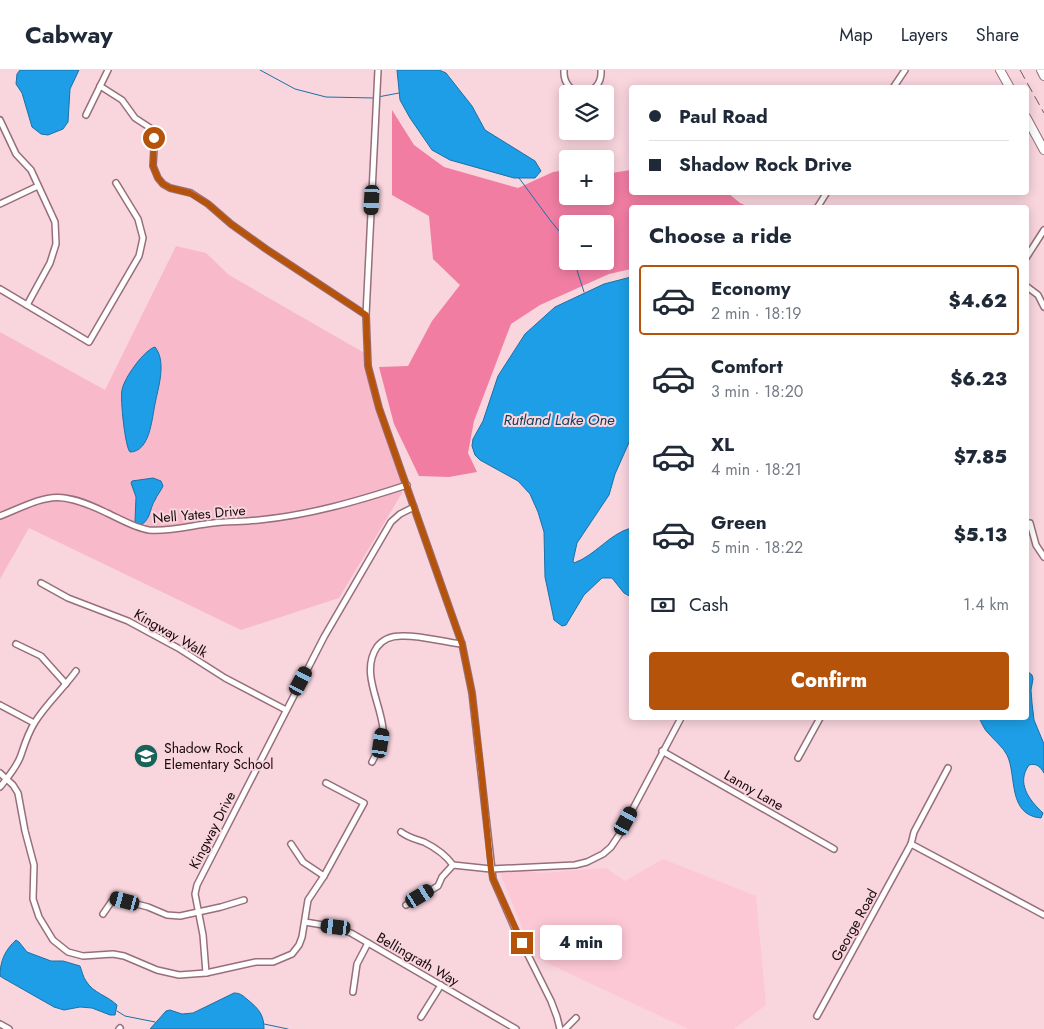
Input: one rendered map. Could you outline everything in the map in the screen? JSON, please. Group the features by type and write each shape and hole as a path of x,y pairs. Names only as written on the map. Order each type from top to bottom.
{"main road":[{"path":"1000,70 1008,85"},
{"path":"1041,70 1044,76"},
{"path":"1029,122 1044,150"}],"street":[{"path":"86,115 108,70"},
{"path":"378,70 366,315 368,366 379,408 462,644 472,693 493,879 515,929 551,1001 560,1029"},
{"path":"564,70 565,81 568,86 579,92 596,87 600,82 601,70"},
{"path":"895,85 905,70"},
{"path":"100,86 122,100 135,118 155,131 153,166 163,184 170,188 190,193 208,204 231,224 266,249 366,315"},
{"path":"0,120 16,154 31,170 55,222 56,244 50,263 27,305"},
{"path":"0,290 89,342 140,256 143,238 138,219 116,182"},
{"path":"0,204 38,186"},
{"path":"1029,253 1044,230"},
{"path":"1029,288 1038,296 1044,307"},
{"name":"Nell Yates Drive","path":"0,516 50,497 67,497 88,504 135,526 148,530 162,530 214,523 260,520 296,514 342,505 406,485"},
{"name":"Kingway Drive","path":"206,973 204,940 195,894 197,886 324,637 388,526 400,514 414,507"},
{"path":"1030,523 1036,545 1044,557"},
{"name":"Kingway Walk","path":"41,583 68,598 128,621 185,652 225,678 286,710"},
{"path":"372,762 381,743 383,730 370,668 377,648 386,639 400,636 462,644"},
{"path":"16,644 41,656 66,684"},
{"path":"0,787 16,766 26,738 34,723 52,698 76,671"},
{"path":"0,705 34,723"},
{"path":"402,832 408,838 422,841 441,851 453,865 491,870 575,865 587,862 604,854 612,847 680,720"},
{"path":"798,758 819,720"},
{"name":"Lanny Lane","path":"662,751 834,849"},
{"name":"George Road","path":"817,1016 911,844 914,832 948,768"},
{"path":"0,773 14,785 18,793 32,856 35,909 46,929 60,947 68,952 83,956 113,954 124,956 157,970 174,974 192,975 256,962 273,962 292,954 299,945 308,900 324,876 364,803 326,783"},
{"path":"291,844 303,862 324,876"},
{"path":"911,844 1044,915"},
{"path":"406,904 438,886 453,865"},
{"path":"103,914 114,898 180,916 199,913 244,900"},
{"name":"Bellingrath Way","path":"305,922 336,927 351,933 516,1029"},
{"path":"353,992 357,964 368,943"},
{"path":"421,1018 441,985"},
{"path":"565,1029 576,1018"},
{"path":"0,1024 9,1029"}],"shaded area":[{"path":"392,110 414,145 444,167 518,188 559,171 559,205 614,205 614,173 629,170 629,195 730,195 744,205 629,205 629,269 609,274 540,305 511,324 474,421 468,453 477,472 449,477 419,476 394,424 379,367 408,366 432,321 460,285 433,259 429,216 392,195"},
{"path":"176,246 206,253 229,275 368,355 376,393 399,466 402,493 339,598 241,630 29,528 0,579 0,332 105,390"},
{"path":"663,859 756,896 766,1005 734,1029 688,1029 534,957 498,868 539,873 606,868 625,881"}],"water":[{"path":"20,70 79,70 70,89 68,122 63,129 48,135 41,134 32,127 22,93 16,84 17,74"},
{"path":"397,70 439,70 446,73 472,106 485,130 535,161 541,171 535,178 514,178 450,160 432,150 400,100"},
{"name":"Rutland Lake One","path":"629,278 629,442 615,474 609,495 577,543 573,561 574,563 589,555 616,535 629,529 629,596 624,593 612,578 602,578 584,595 566,625 562,626 554,620 545,577 544,532 530,494 518,481 480,460 475,455 472,446 473,439 483,421 498,376 525,334 555,307 604,284"},
{"path":"155,347 159,353 161,367 151,425 146,441 137,451 130,452 123,422 122,390 126,379 135,365 145,353"},
{"path":"153,478 161,481 163,486 148,518 138,526 135,521 136,497 131,483 132,481"},
{"path":"1029,672 1033,679 1031,690 1034,720 1044,744 1044,773 1038,766 1034,764 1029,765 1025,772 1024,785 1033,803 1043,813 1041,818 1030,815 1023,810 1015,793 1007,755 986,731 980,720 1029,720"},
{"path":"16,940 27,952 51,961 63,961 80,966 84,978 89,985 117,1005 115,1015 92,1008 80,1007 64,1010 54,1007 0,976 4,956"},
{"path":"234,993 242,995 258,1009 262,1016 264,1029 150,1029 166,1011 170,1010 182,1014 193,1013"}],"waterway":[{"path":"260,70 295,89 326,97 374,98"},
{"path":"378,97 399,93"},
{"path":"519,178 559,231"},
{"path":"577,270 584,292"},
{"path":"117,1011 125,1016 155,1022"},
{"path":"264,1024 288,1029"}],"railway":[{"path":"1020,70 1028,85"},
{"path":"1029,86 1044,113"}],"place":[{"name":"Shadow Rock Elementary School","path":"146,756"}],"route":[{"path":"154,138 153,166 163,184 170,188 190,193 208,204 231,224 266,249 366,315 368,366 379,408 462,644 472,693 491,870 493,879 522,943"}]}
